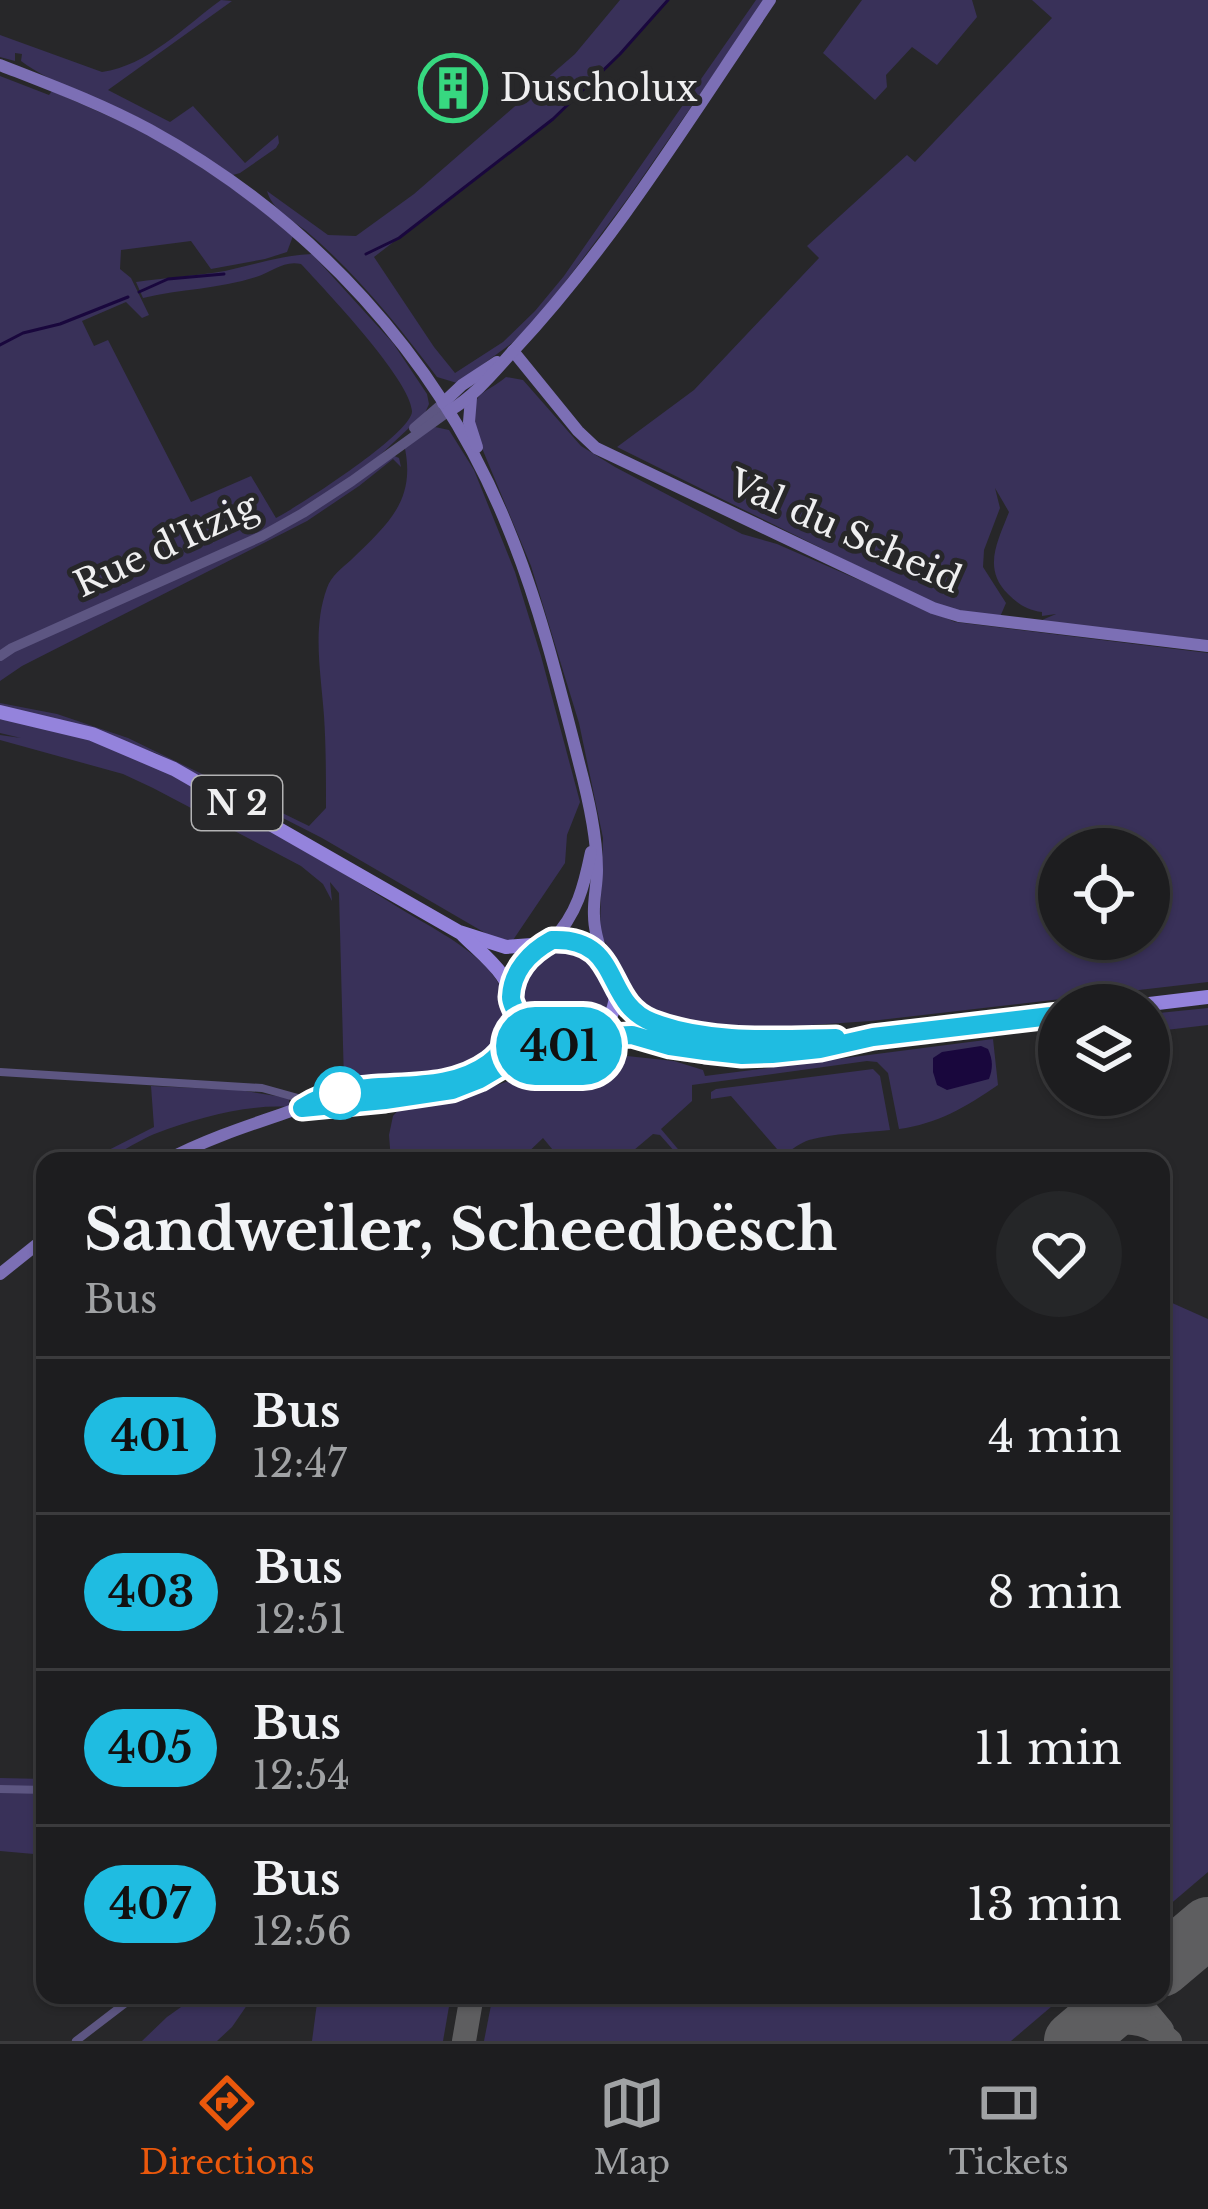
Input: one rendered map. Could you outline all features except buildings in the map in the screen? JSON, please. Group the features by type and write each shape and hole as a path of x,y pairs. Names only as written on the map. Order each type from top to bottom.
{"main road":[{"path":"446,407 543,319 770,0"},
{"path":"0,65 147,129 226,176 307,240 401,343 446,407 489,483"},
{"name":"Val du Scheid","path":"513,351 596,448 933,608 959,616 1208,646"},
{"path":"432,386 467,392"},
{"path":"467,392 469,422 524,568 580,766 598,866 593,917 616,991 607,1023 587,1042"},
{"name":"N 2","path":"0,712 92,734 191,777 459,932 506,947 549,942"},
{"path":"552,1045 534,1037 516,1016 511,997 525,959 568,924 585,885 593,838"},
{"name":"N 2","path":"459,932 505,978 511,997"},
{"path":"549,942 577,942 604,960"},
{"path":"616,991 633,1013 650,1022 715,1036 762,1039 873,1037 1038,1017"},
{"path":"1170,1002 1208,997"},
{"path":"385,1100 393,1092 444,1086 491,1061 502,1051 516,1016"},
{"path":"185,1152 302,1108 452,1090 531,1049 552,1045 632,1035 670,1046 742,1055 820,1049 873,1037"},
{"path":"302,1108 354,1090 462,1078"},
{"path":"0,1274 36,1245"}],"street":[{"name":"Rue d'Itzig","path":"0,656 303,514 425,428 446,407"},
{"name":"Rue d'Itzig","path":"352,481 446,407"},
{"path":"425,428 442,424 460,430"},
{"path":"0,1072 262,1088 298,1097 302,1108"},
{"path":"0,1789 36,1790"},
{"path":"76,2041 124,2004"}],"shaded area":[{"path":"221,0 232,1 108,90 170,122 193,106 245,163 278,135 276,148 233,175 139,118 45,76 21,61 22,54 15,53 15,61 0,57 0,35 102,72 119,68 165,44"},
{"path":"620,0 668,0 553,119 374,257 455,373 503,342 535,311 756,0 765,0 542,313 512,343 457,383 437,377 359,281 277,208 267,191 328,235 356,236 414,194 575,54"},
{"path":"862,0 972,0 977,17 937,65 912,47 886,75 887,87 875,100 823,53"},
{"path":"1032,0 1208,0 1208,640 1045,622 1042,620 1056,614 1042,616 1019,604 996,574 995,554 1009,512 995,488 1000,508 984,550 983,567 1006,603 1000,617 959,612 930,602 617,447 694,390 819,258 807,246 907,155 915,162 1052,18"},
{"path":"0,76 49,95 52,91 142,131 242,195 293,236 287,252 211,269 191,241 121,250 120,269 131,278 149,315 142,318 126,302 82,321 94,346 108,340 191,502 251,476 276,518 375,451 412,411 382,357 301,264 228,284 143,298 136,282 312,254 393,343 429,404 363,471 390,454 399,458 401,467 393,459 307,521 0,681"},
{"path":"506,377 523,380 581,446 615,467 742,534 777,544 955,622 1208,653 1208,982 1170,986 1038,984 1038,1002 751,1029 700,1024 654,1011 635,996 600,927 603,838 579,723 531,566 474,429 475,407 484,392"},
{"path":"435,427 449,430 474,470 515,572 580,802 567,835 565,863 511,943 499,941 322,838 156,753 56,719 0,708 0,703 57,714 128,738 309,826 326,808 319,635 327,588 397,509 407,481 404,444"},
{"path":"0,719 81,737 167,771 456,942 487,968 503,994 506,1022 497,1048 462,1073 347,1088 339,893 330,882 332,901 323,884 301,866 153,788 123,774 0,740 0,735 21,738 0,733"},
{"path":"560,947 595,966 612,1004 592,1031 567,1040 548,1037 534,1027 520,993 524,975 537,959"},
{"path":"1208,1008 1208,1025 1170,1030 1170,1012"},
{"path":"993,1039 998,1085 951,1113 899,1129 888,1073 877,1062 867,1061 692,1085 692,1101 661,1129 680,1152 653,1134 632,1152 555,1152 543,1138 528,1152 390,1152 393,1116 400,1108 453,1100 517,1078 627,1056 674,1061 703,1070 705,1076"},
{"path":"981,1046 991,1057 989,1079 947,1090 937,1085 933,1058 942,1052"},
{"path":"873,1069 880,1076 890,1130 809,1140 789,1152 774,1152 777,1149 731,1096 711,1099 716,1089"},
{"path":"151,1086 239,1090 289,1098 289,1107 205,1117 118,1152 105,1152 154,1127"},
{"path":"1170,1302 1208,1319 1208,1872 1170,1904"},
{"path":"0,1778 36,1779 36,1854 0,1851"},
{"path":"185,2004 248,2004 217,2041 142,2041"},
{"path":"317,2004 449,2004 443,2041 312,2041"},
{"path":"491,2004 1054,2004 1011,2041 484,2041"}],"waterway":[{"path":"366,254 399,238 553,119 668,0"},
{"path":"139,292 168,279 224,274"},
{"path":"0,345 128,297"}],"taxiway":[{"path":"1170,1965 1181,1950"},
{"path":"464,2041 470,2004"},
{"path":"1083,2032 1100,2004"},
{"path":"1140,2004 1162,2030"},
{"path":"1078,2038 1102,2027 1136,2023 1170,2041"}],"runway":[{"path":"1170,1959 1208,1927"},
{"path":"1074,2041 1117,2004"}],"bus line":[{"name":"401","path":"836,1038 715,1036 650,1022 633,1013 616,991 604,960 577,942 552,940 525,959 518,970 511,997 516,1016 511,1034 491,1061 462,1078 354,1090 302,1108 452,1090 539,1046 569,1046 618,1034 705,1051 772,1054 1038,1017"}],"place":[{"name":"Duscholux","path":"453,88"}]}
